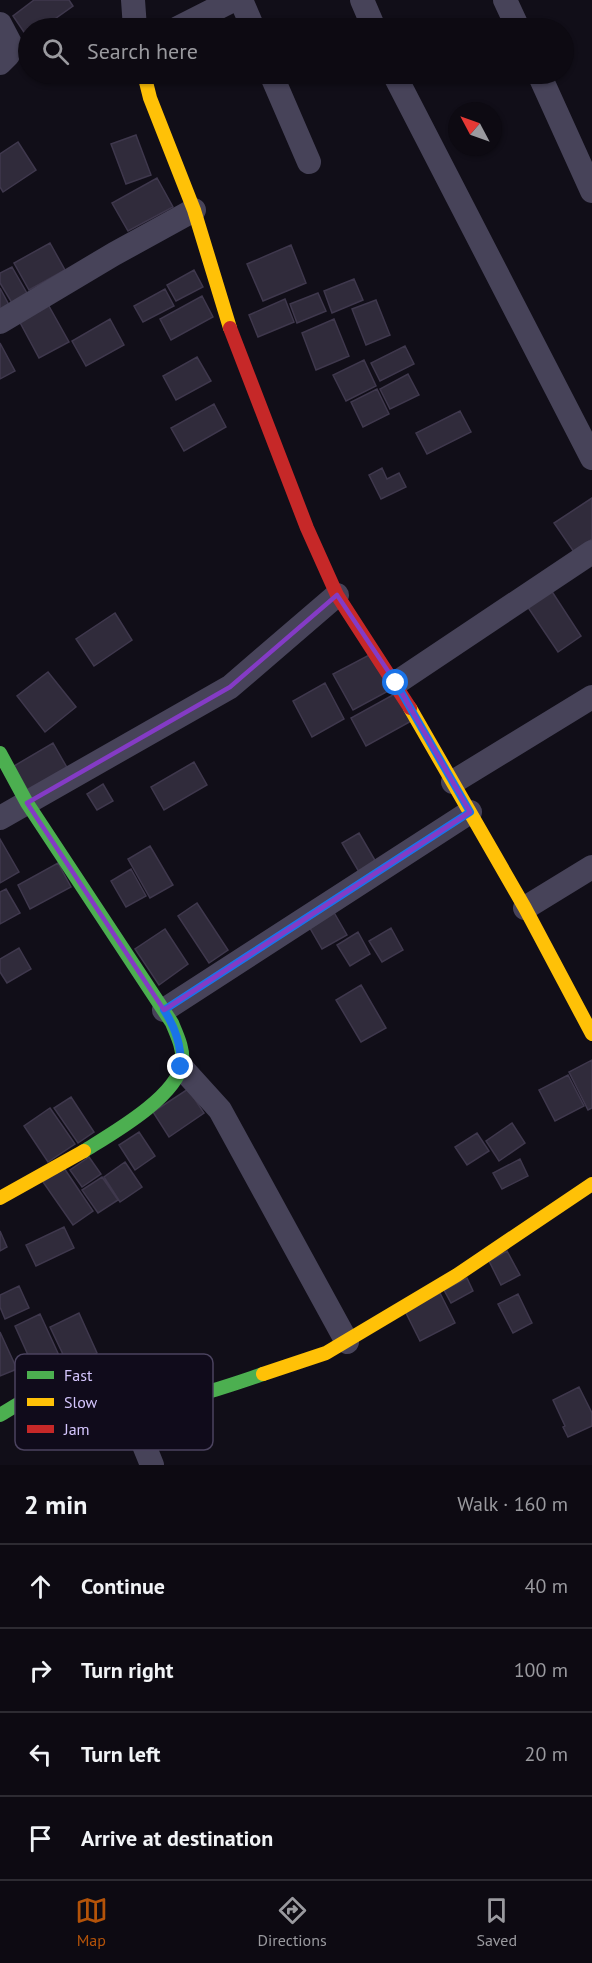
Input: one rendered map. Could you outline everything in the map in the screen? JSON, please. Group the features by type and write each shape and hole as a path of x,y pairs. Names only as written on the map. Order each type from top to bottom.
{"street":[{"path":"133,0 134,18"},
{"path":"198,18 233,0"},
{"path":"241,0 249,18"},
{"path":"362,0 370,18"},
{"path":"505,0 513,18"},
{"path":"0,24 11,45 8,54 0,63"},
{"path":"146,84 194,210 220,301 307,528 337,594 396,683 525,908 592,1034"},
{"path":"275,84 309,162"},
{"path":"399,84 592,458"},
{"path":"544,84 592,191"},
{"path":"0,322 114,254 194,210"},
{"path":"396,683 592,552"},
{"path":"0,818 230,687 337,594"},
{"path":"453,782 592,698"},
{"path":"0,753 27,803 164,1010 172,1023 181,1047 181,1067 173,1081 157,1099 133,1118 87,1148 0,1198"},
{"path":"164,1010 470,812"},
{"path":"525,908 592,867"},
{"path":"181,1067 220,1110 347,1342"},
{"path":"213,1388 326,1353 347,1342 475,1263 592,1184"},
{"path":"0,1415 15,1406"},
{"path":"146,1450 152,1465"}],"highlighted area":[{"path":"337,595 396,683 470,812 164,1010 27,803 230,687"}],"building":[{"path":"34,0 69,0 73,6 56,18 18,18 18,23 13,16"},
{"path":"136,135 151,175 126,184 111,144"},
{"path":"18,142 36,170 3,192 0,187 0,154"},
{"path":"157,178 173,207 128,231 112,203"},
{"path":"50,243 65,270 29,290 14,263"},
{"path":"291,245 306,283 263,301 247,264"},
{"path":"12,267 28,295 12,303 0,283 0,273"},
{"path":"194,270 203,287 176,301 167,285"},
{"path":"354,279 363,300 332,313 324,291"},
{"path":"0,288 9,305 0,310"},
{"path":"165,289 174,306 143,322 134,306"},
{"path":"318,293 326,311 297,323 290,304"},
{"path":"202,296 213,317 171,340 160,319"},
{"path":"45,299 69,342 39,358 16,315"},
{"path":"285,299 294,322 258,337 249,315"},
{"path":"376,300 390,335 366,345 352,309"},
{"path":"110,319 124,345 86,366 72,341"},
{"path":"334,319 349,356 316,370 302,333"},
{"path":"0,343 15,371 0,379"},
{"path":"405,346 414,364 380,381 371,363"},
{"path":"197,357 211,381 176,400 163,376"},
{"path":"364,360 376,386 346,401 333,375"},
{"path":"408,374 419,395 390,409 380,389"},
{"path":"377,389 389,414 363,427 351,402"},
{"path":"214,404 226,427 184,451 171,428"},
{"path":"460,411 471,432 427,454 416,433"},
{"path":"382,468 387,479 399,473 406,487 381,499 369,475"},
{"path":"592,498 592,539 574,552 554,523"},
{"path":"549,587 581,636 558,652 525,603"},
{"path":"115,613 132,640 94,666 76,639"},
{"path":"373,653 392,689 353,710 333,674"},
{"path":"48,672 76,707 45,732 17,696"},
{"path":"325,683 344,719 312,737 293,701"},
{"path":"400,691 415,719 366,746 351,718"},
{"path":"53,743 69,771 30,794 14,766"},
{"path":"194,762 207,785 164,810 151,787"},
{"path":"103,784 113,801 97,810 87,794"},
{"path":"359,833 376,862 359,872 342,843"},
{"path":"0,839 19,872 0,883"},
{"path":"150,846 173,885 150,898 128,859"},
{"path":"58,863 71,887 30,909 18,885"},
{"path":"131,869 146,896 126,907 111,881"},
{"path":"6,889 20,913 0,924 0,892"},
{"path":"197,903 228,950 209,963 178,916"},
{"path":"332,909 347,935 322,949 307,923"},
{"path":"391,928 403,950 382,962 369,941"},
{"path":"165,929 188,964 159,985 135,949"},
{"path":"358,932 370,954 350,966 337,945"},
{"path":"19,948 31,969 7,983 0,972 0,959"},
{"path":"361,985 386,1028 361,1042 336,1000"},
{"path":"592,1060 592,1108 588,1110 569,1072"},
{"path":"568,1075 584,1106 555,1121 539,1090"},
{"path":"188,1089 204,1113 169,1137 153,1112"},
{"path":"71,1097 94,1132 78,1143 54,1108"},
{"path":"50,1108 75,1144 48,1162 24,1126"},
{"path":"512,1123 525,1143 499,1161 486,1141"},
{"path":"139,1132 155,1156 135,1170 119,1145"},
{"path":"477,1133 489,1151 467,1165 455,1147"},
{"path":"89,1157 101,1174 82,1187 70,1170"},
{"path":"520,1159 528,1176 502,1189 493,1173"},
{"path":"125,1162 142,1187 120,1202 104,1177"},
{"path":"64,1168 93,1211 73,1225 43,1182"},
{"path":"102,1177 118,1200 98,1213 82,1190"},
{"path":"64,1227 74,1248 36,1266 26,1245"},
{"path":"0,1231 7,1247 0,1251"},
{"path":"507,1251 520,1275 501,1285 489,1261"},
{"path":"467,1278 473,1291 451,1303 444,1290"},
{"path":"19,1286 29,1308 5,1319 0,1307 0,1295"},
{"path":"440,1293 455,1323 420,1341 405,1311"},
{"path":"518,1294 532,1323 513,1333 498,1304"},
{"path":"79,1313 97,1353 63,1354 50,1327"},
{"path":"40,1314 58,1354 28,1354 15,1326"},
{"path":"0,1332 15,1365 15,1370 0,1376"},
{"path":"579,1387 592,1413 592,1426 568,1437 553,1400"}],"traffic: fast":[{"path":"0,753 27,803 172,1023 181,1047 182,1063 168,1089 126,1125 84,1151"},
{"path":"213,1390 263,1374"},
{"path":"0,1415 15,1406"}],"traffic: slow":[{"path":"146,84 194,210 230,328"},
{"path":"410,708 525,908 592,1034"},
{"path":"0,1198 84,1151"},
{"path":"263,1374 326,1353 457,1275 592,1184"}],"traffic: jam":[{"path":"230,328 307,528 337,595 410,708"}],"route":[{"path":"181,1067 181,1047 172,1023 164,1010 470,812 396,683"}]}
